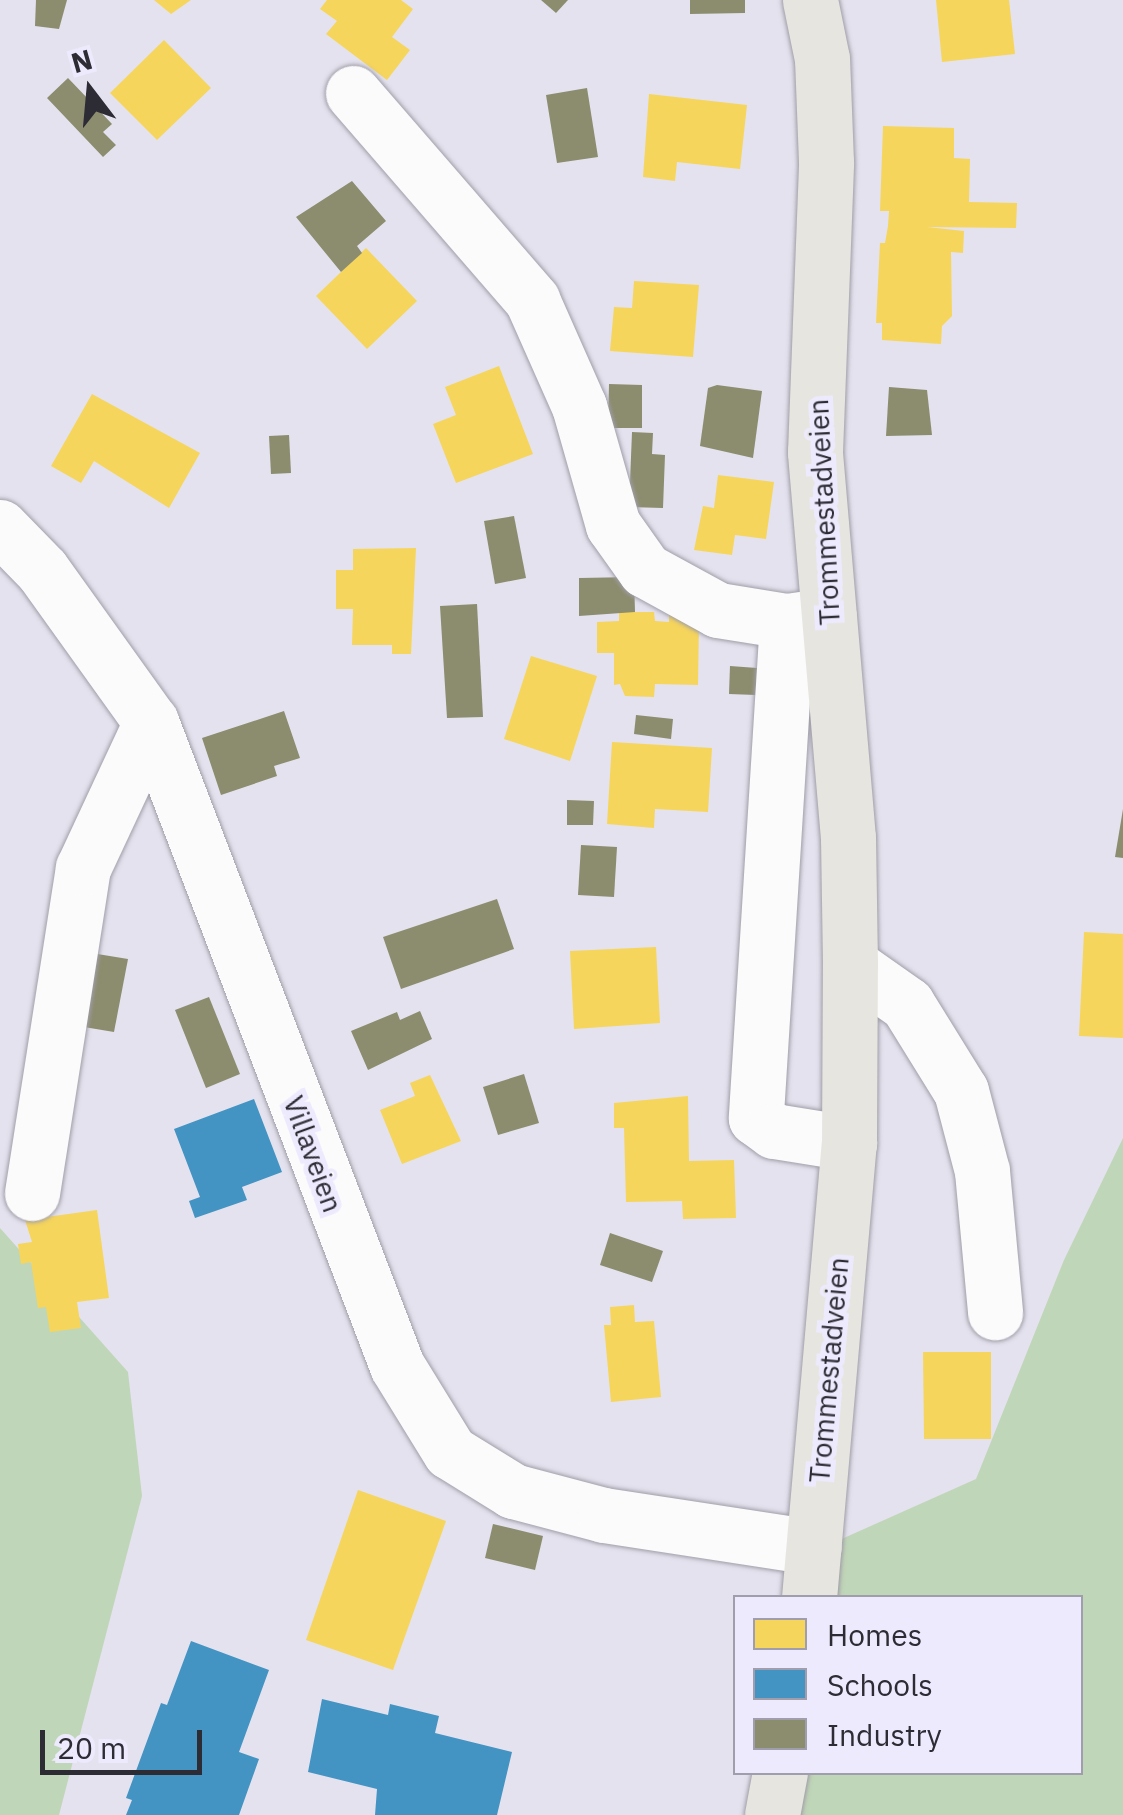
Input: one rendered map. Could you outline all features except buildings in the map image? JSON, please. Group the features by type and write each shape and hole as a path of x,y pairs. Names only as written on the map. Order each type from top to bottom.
{"main road":[{"name":"Trommestadveien","path":"810,0 822,59 826,162 808,618 848,838 850,964 849,1143 812,1572"},
{"path":"772,1815 779,1775"}],"street":[{"path":"822,59 842,0"},
{"path":"353,93 532,300 579,406 613,525 645,570 718,610 808,618"},
{"name":"Villaveien","path":"0,527 42,570 151,722 389,1348 450,1452 513,1490 812,1572"},
{"name":"Trommestadveien","path":"808,618 756,1118 774,1131 849,1143"},
{"path":"32,1193 83,868 151,722"},
{"path":"850,964 907,1004 961,1091 982,1172 995,1312"}],"green space":[{"path":"1123,1138 1123,1815 776,1815 783,1775 1083,1775 1083,1595 810,1595 817,1550 976,1479 1064,1260"},
{"path":"0,1228 128,1372 142,1496 59,1815 0,1815"}]}
